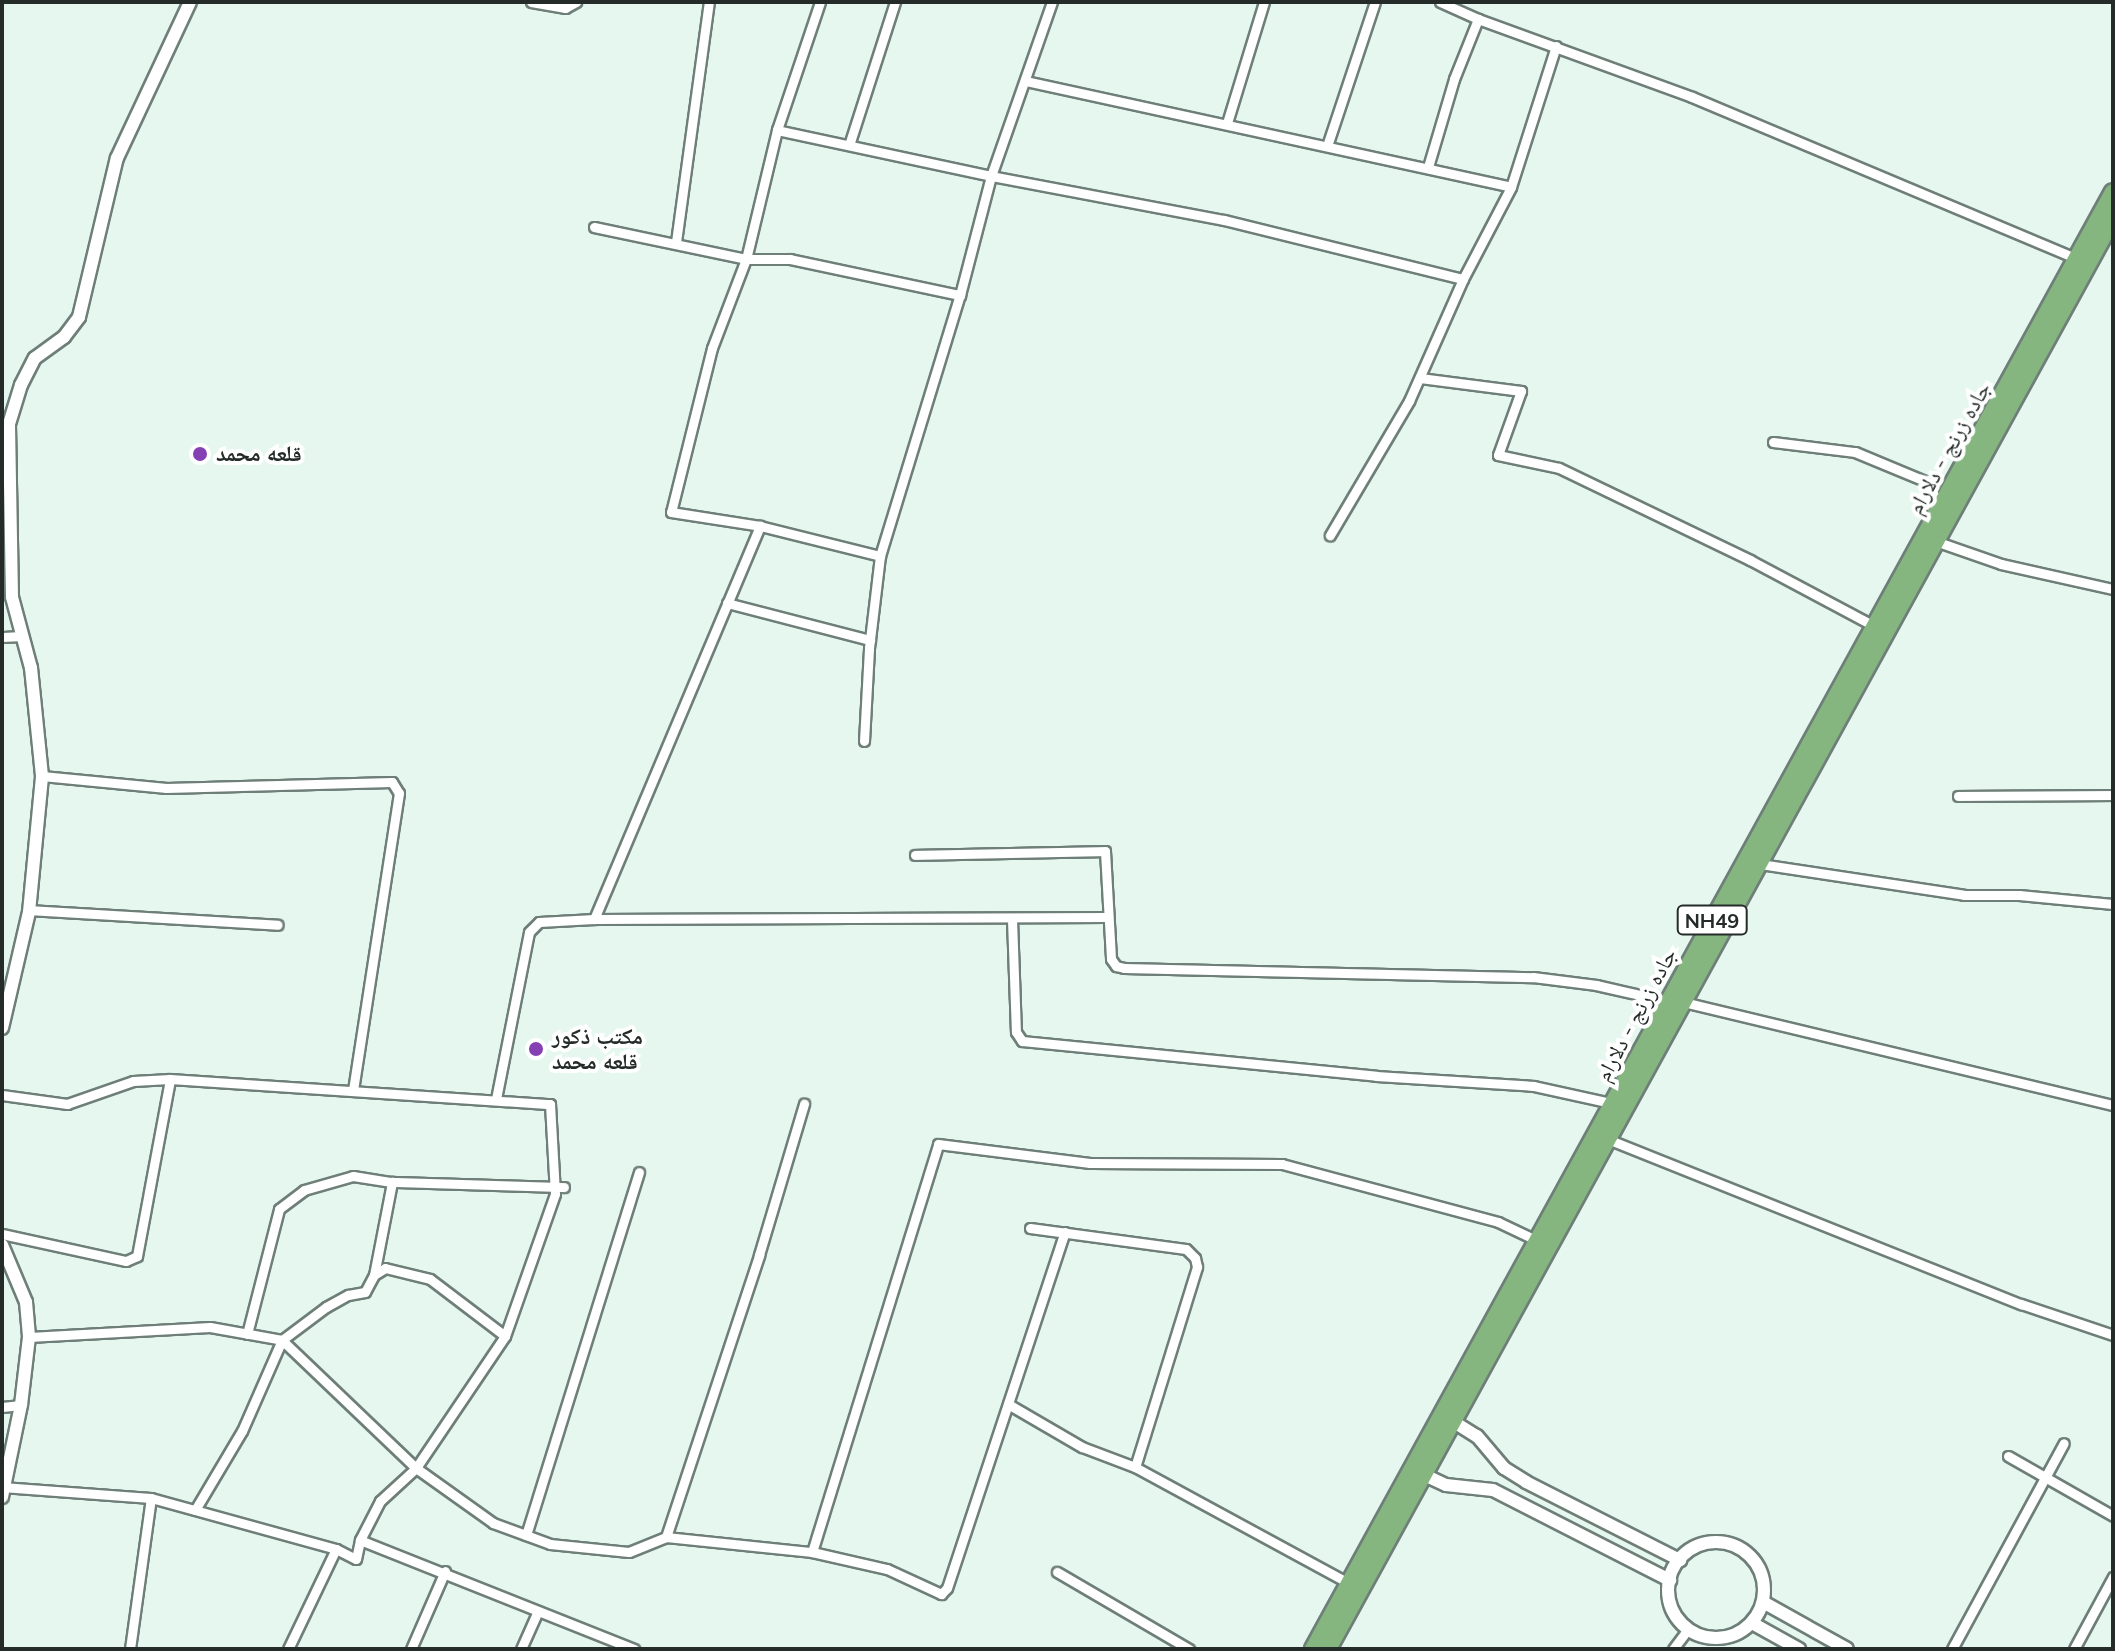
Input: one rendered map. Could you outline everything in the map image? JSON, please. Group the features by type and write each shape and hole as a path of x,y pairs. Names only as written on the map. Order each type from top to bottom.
{"highway":[{"name":"جاده زرنج - دلارام","path":"1675,1001 1760,864 1938,542 1948,510 2113,192"},
{"name":"جاده زرنج - دلارام","path":"1448,1418 1536,1240 1619,1106 1876,627 1948,510 2113,219"},
{"name":"جاده زرنج - دلارام","path":"1313,1649 1610,1140 1619,1106"},
{"name":"جاده زرنج - دلارام","path":"1328,1649 1417,1472"}],"street":[{"path":"2,1028 28,910 42,776 31,668 12,597 7,544 9,424 21,385 35,358 64,337 79,317 117,158 190,2"},
{"path":"531,2 565,8 576,2"},
{"path":"676,242 709,2"},
{"path":"820,2 777,130 746,259 712,348 671,512 760,526 880,556"},
{"path":"850,142 895,2"},
{"path":"864,741 870,640 880,556 960,295 991,176 1052,2"},
{"path":"1227,123 1264,2"},
{"path":"1327,146 1375,2"},
{"path":"1440,2 1478,19 1692,97 2077,259"},
{"path":"1428,167 1454,79 1478,19"},
{"path":"1330,535 1420,378 1463,279 1511,187 1556,46"},
{"path":"1026,81 1511,187"},
{"path":"777,130 850,142 991,176 1298,236 1463,279"},
{"path":"594,227 746,259 790,259 960,295"},
{"path":"1420,378 1521,391 1498,455 1559,468 1750,560 1876,627"},
{"path":"1773,442 1855,452 1925,481 1948,510"},
{"path":"594,919 760,526"},
{"path":"1938,542 2001,564 2113,589"},
{"path":"727,603 870,640"},
{"path":"2,637 22,636"},
{"path":"42,776 166,788 392,782 399,793 353,1090"},
{"path":"1958,796 2113,795"},
{"path":"915,855 1105,851 1111,959 1116,966 1124,968 1533,977 1596,985 2113,1105"},
{"path":"1760,864 1964,895 2019,895 2113,904"},
{"path":"28,910 278,925"},
{"path":"496,1099 532,925 594,919 1107,917"},
{"path":"1012,919 1016,1032 1022,1041 1376,1076 1534,1086 1619,1106"},
{"path":"2,1234 126,1261 137,1256 170,1079"},
{"path":"2,1095 67,1104 133,1081 170,1079 550,1104 555,1194 505,1336 416,1468 380,1501 360,1540 356,1559 336,1549 151,1498 3,1491 21,1405 29,1337 26,1302 2,1245"},
{"path":"666,1537 759,1255 804,1104"},
{"path":"1610,1140 2021,1304 2113,1335"},
{"path":"812,1552 938,1144 1090,1163 1282,1164 1498,1222 1536,1240"},
{"path":"526,1535 639,1172"},
{"path":"247,1334 279,1209 304,1190 353,1176 392,1182 553,1184 564,1187"},
{"path":"195,1510 242,1431 282,1340 326,1307 348,1295 365,1292 374,1275 392,1182"},
{"path":"1030,1228 1186,1249 1195,1258 1197,1267 1135,1467"},
{"path":"29,1337 210,1327 282,1340 416,1468 493,1523 550,1544 629,1552 666,1537 812,1552 887,1569 941,1594 947,1588 1065,1232"},
{"path":"374,1275 385,1268 430,1279 505,1336"},
{"path":"1008,1404 1082,1447 1135,1467 1349,1583"},
{"path":"2,1407 21,1405"},
{"path":"1448,1418 1477,1436 1504,1468 1526,1482 1680,1560"},
{"path":"1952,1649 2064,1443"},
{"path":"2008,1456 2113,1516"},
{"path":"1417,1472 1446,1485 1493,1490 1670,1580"},
{"path":"130,1649 151,1498"},
{"path":"360,1540 445,1571 537,1613 627,1648"},
{"path":"1712,1541 1735,1545 1753,1558 1764,1579 1763,1602 1752,1623 1732,1636 1709,1638 1688,1629 1673,1612 1668,1589 1680,1560 1690,1549 1712,1541"},
{"path":"288,1649 336,1549"},
{"path":"411,1649 445,1571"},
{"path":"1057,1572 1189,1649"},
{"path":"2074,1649 2113,1577"},
{"path":"1763,1602 1847,1649"},
{"path":"521,1649 537,1613"},
{"path":"1752,1623 1799,1649"},
{"path":"1673,1649 1688,1629"}],"place":[{"name":"قلعه محمد","path":"200,454"},
{"name":"مکتب ذکور قلعه محمد","path":"536,1049"}]}
